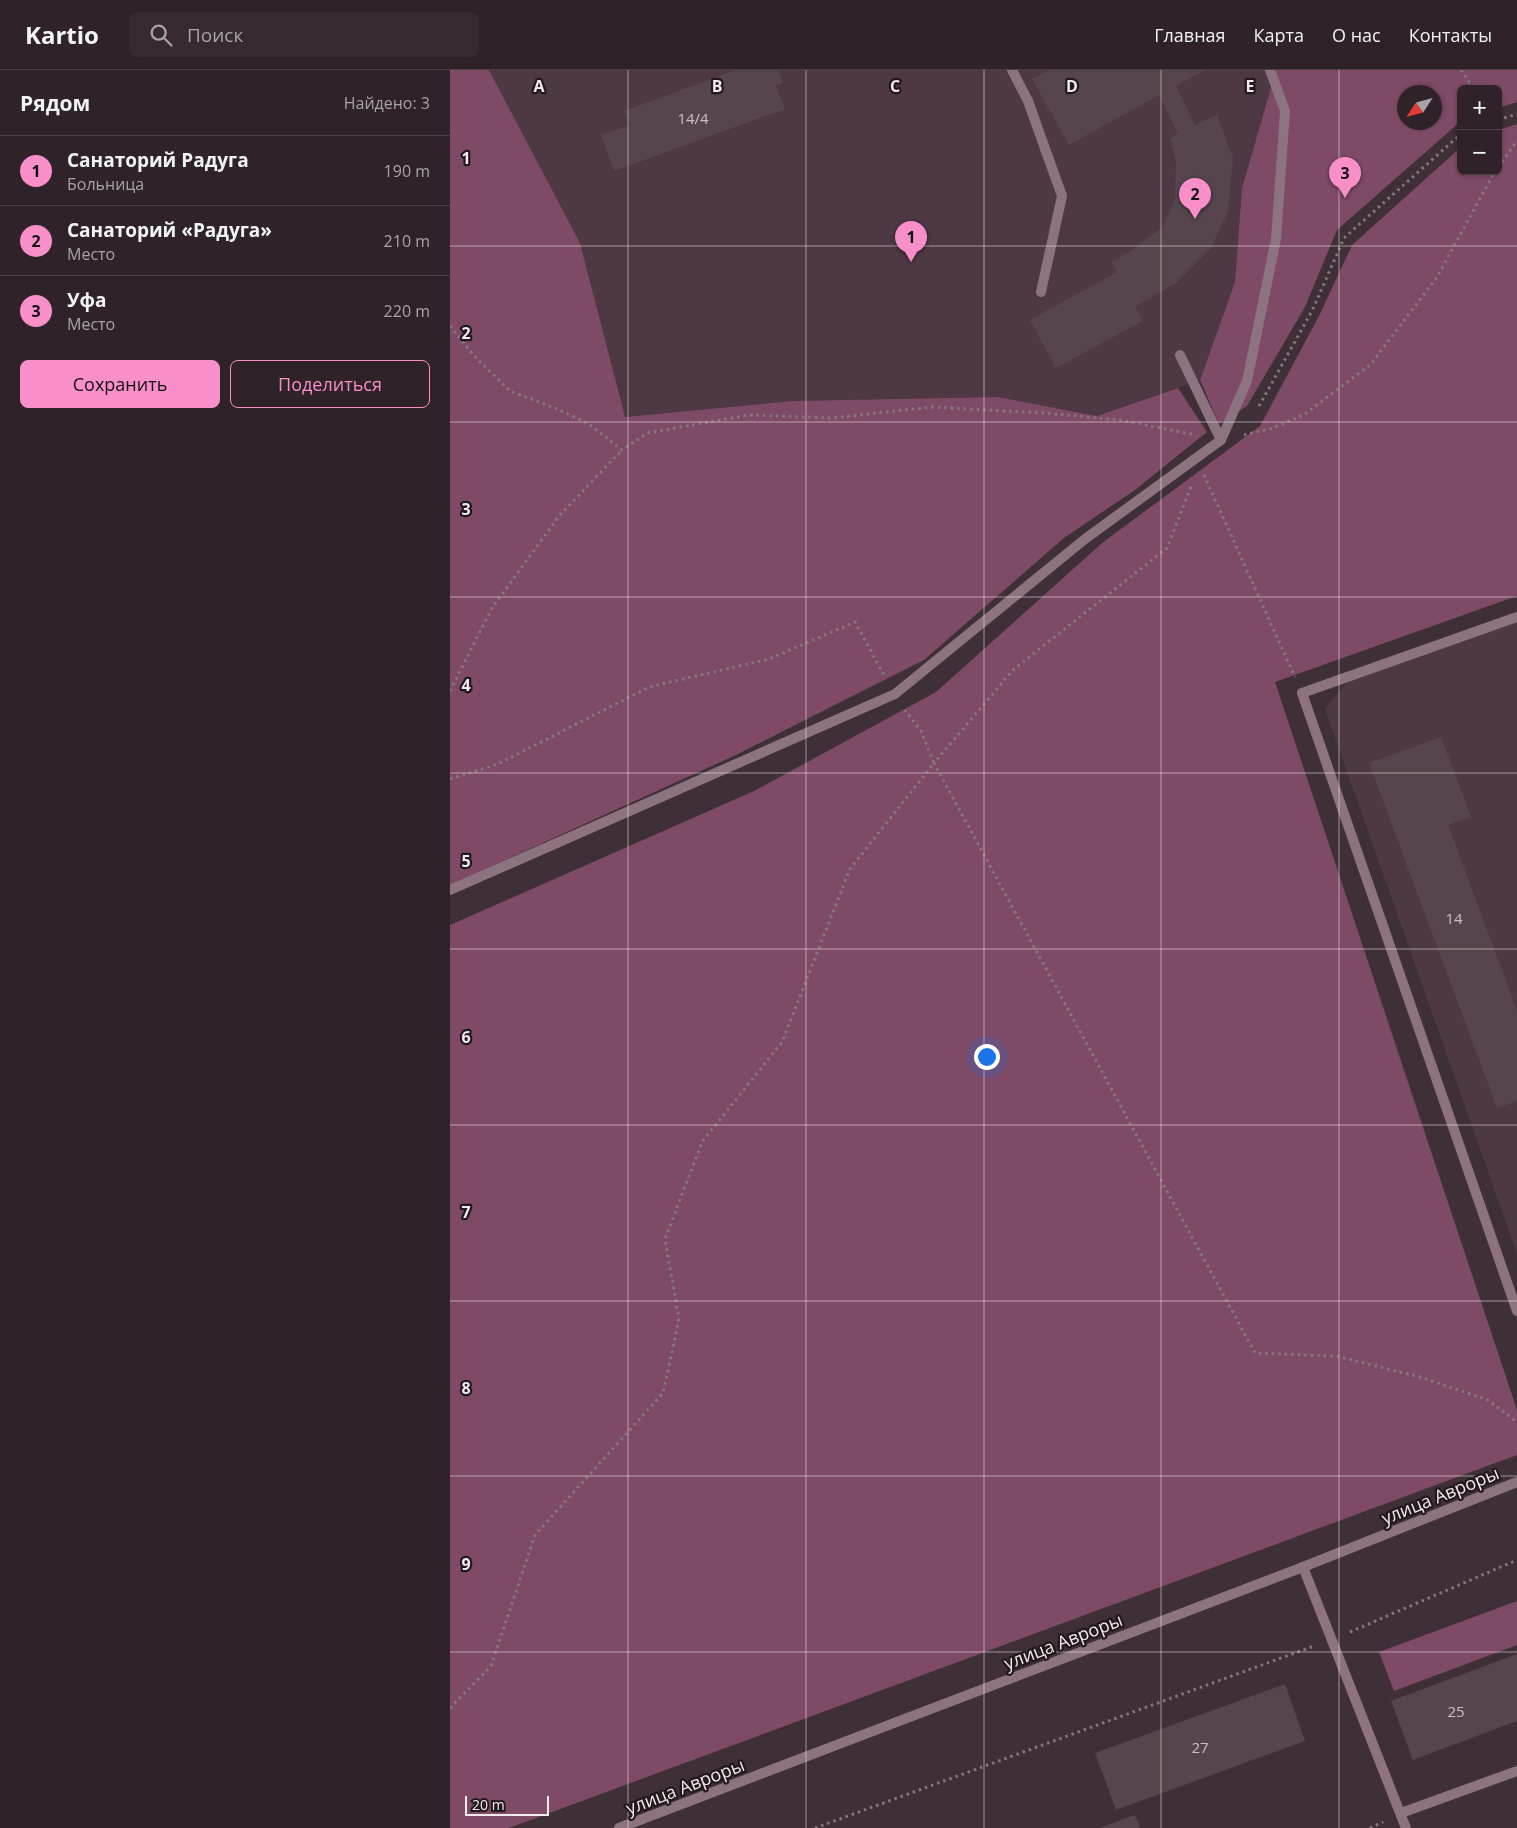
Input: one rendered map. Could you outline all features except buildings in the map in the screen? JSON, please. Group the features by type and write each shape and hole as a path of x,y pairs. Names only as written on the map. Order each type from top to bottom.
{"street":[{"path":"1012,70 1028,101 1062,196 1041,292"},
{"path":"450,890 895,694 1085,539 1221,440 1247,381 1276,239 1285,111 1270,70"},
{"path":"1180,354 1221,440"},
{"path":"1517,617 1302,694 1517,1311"},
{"name":"улица Авроры","path":"619,1828 1302,1567 1517,1482"},
{"path":"1302,1567 1406,1828"},
{"path":"1400,1813 1517,1771"}],"path":[{"path":"1461,70 1471,85"},
{"path":"1502,119 1517,114"},
{"path":"1259,407 1312,311 1344,238 1457,138"},
{"path":"1502,162 1517,141"},
{"path":"450,691 492,608 559,516 622,450 647,433 749,415 833,418 931,407 1044,413 1120,420 1221,440 1272,428 1305,414 1371,364 1437,278 1493,175"},
{"path":"450,326 474,356 510,391 556,408 590,424 622,450"},
{"path":"1203,473 1302,694"},
{"path":"450,1708 491,1666 535,1535 663,1393 679,1319 665,1238 702,1142 782,1042 850,869 934,763 1014,669 1167,548 1192,483"},
{"path":"450,779 498,764 650,687 769,659 855,622 895,694 921,731 934,763 1254,1353 1336,1356 1420,1377 1488,1400 1517,1422"},
{"path":"815,1828 1331,1640 1517,1560"}],"shaded area":[{"path":"450,70 489,70 580,243 625,417 792,401 998,397 1097,416 1178,388 1207,432 1135,490 1064,538 924,660 736,755 450,885"},
{"path":"489,70 1276,70 1242,188 1235,282 1200,380 1097,416 998,397 792,401 624,417 580,243"},
{"path":"1276,70 1517,70 1517,102 1502,107 1502,85 1457,85 1457,125 1337,230 1305,307 1247,406 1219,424 1200,380 1235,282 1242,188"},
{"path":"1517,124 1517,596 1275,682 1517,1410 1517,1455 509,1828 450,1828 450,925 754,791 936,692 1102,543 1260,426 1319,316 1352,245 1457,151 1457,175 1502,175 1502,129"},
{"path":"1517,621 1517,1254 1325,709 1348,681"},
{"path":"1517,1601 1517,1645 1394,1691 1379,1652"}],"place":[{"name":"Уфа","path":"1345,198"},
{"name":"Санаторий «Радуга»","path":"1195,219"},
{"name":"Санаторий Радуга","path":"911,262"}]}
